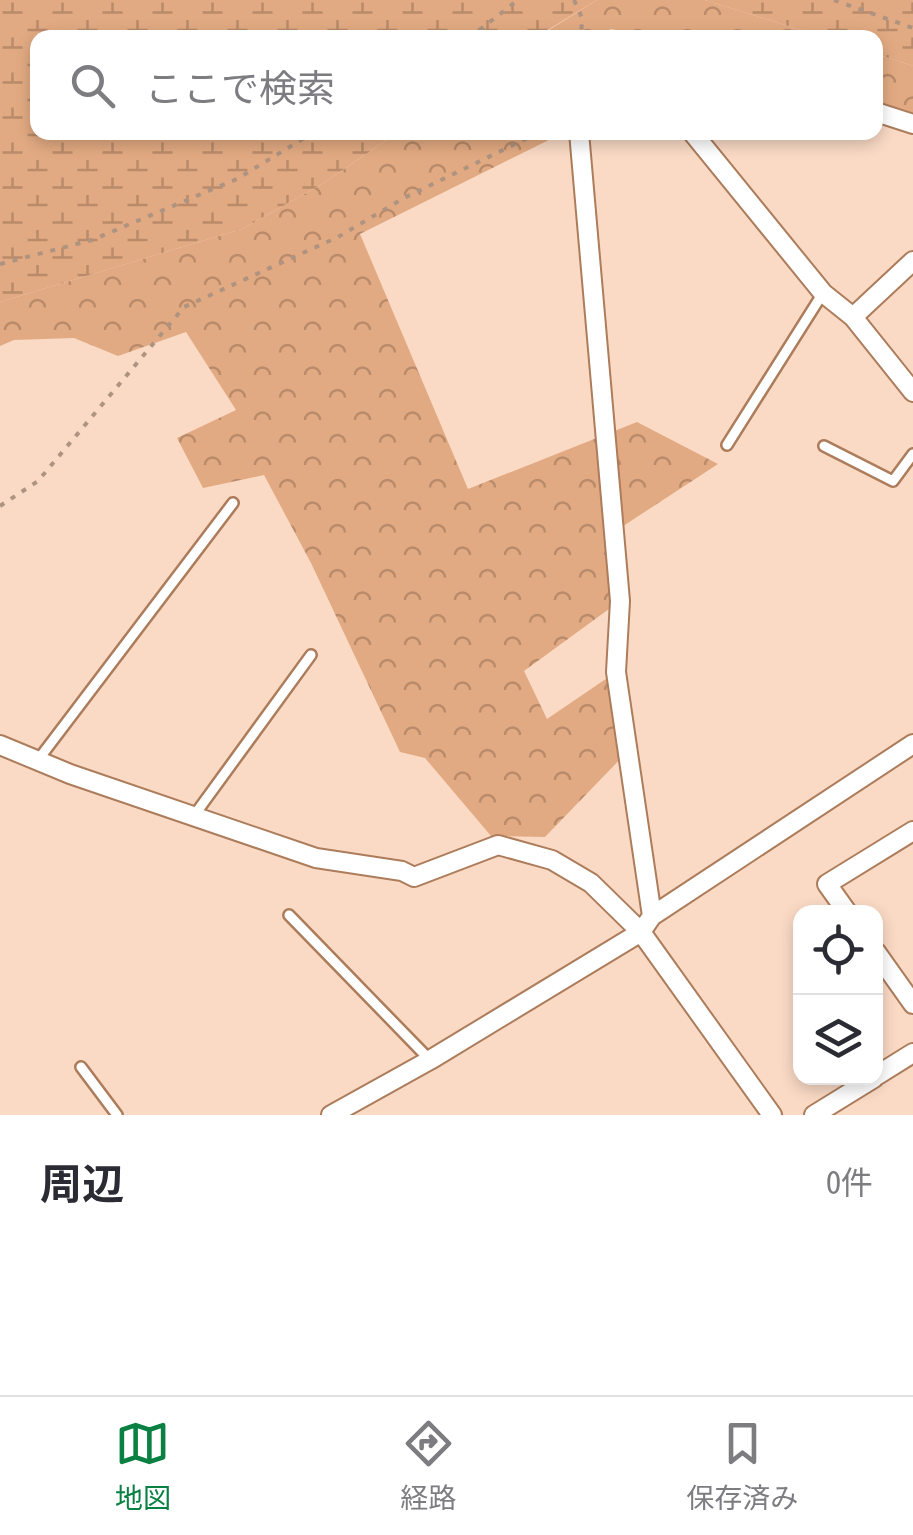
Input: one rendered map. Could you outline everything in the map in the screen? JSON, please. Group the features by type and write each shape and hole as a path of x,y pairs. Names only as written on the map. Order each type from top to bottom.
{"street":[{"path":"883,114 913,124"},
{"path":"579,140 620,601 616,672 652,916"},
{"path":"696,140 823,293 853,317 913,392"},
{"path":"853,317 913,261"},
{"path":"344,1112 641,932 652,916 913,744"},
{"path":"0,745 316,858 414,876 498,844 552,860 591,883 641,932 772,1115"},
{"path":"842,905 827,884 913,831"},
{"path":"883,959 907,983 913,1004"},
{"path":"883,1072 913,1053"},
{"path":"814,1115 862,1085"}],"lane":[{"path":"726,445 823,293"},
{"path":"824,446 893,481 913,454"},
{"path":"38,760 233,504"},
{"path":"193,817 311,655"},
{"path":"289,915 430,1060"},
{"path":"81,1067 117,1115"}],"path":[{"path":"479,30 518,0"},
{"path":"574,0 582,18 581,30"},
{"path":"834,0 913,28"},
{"path":"0,264 110,232 237,179 301,140"},
{"path":"0,506 38,481 184,307 338,238 404,198 524,140"}],"green space":[{"path":"0,0 597,0 548,30 30,30 30,140 387,140 322,184 242,229 0,302"},
{"path":"597,0 705,0 801,30 611,29 549,30"},
{"path":"705,0 913,0 913,66 883,56 883,30 801,30"},
{"path":"883,56 913,66 913,124 883,114"},
{"path":"387,140 549,140 360,234 468,489 637,422 718,464 614,532 620,601 524,671 547,719 616,672 629,750 545,837 491,836 425,758 400,752 311,563 264,475 203,488 177,438 236,410 186,332 118,356 74,338 14,340 0,346 0,302 242,229 322,184"}]}
